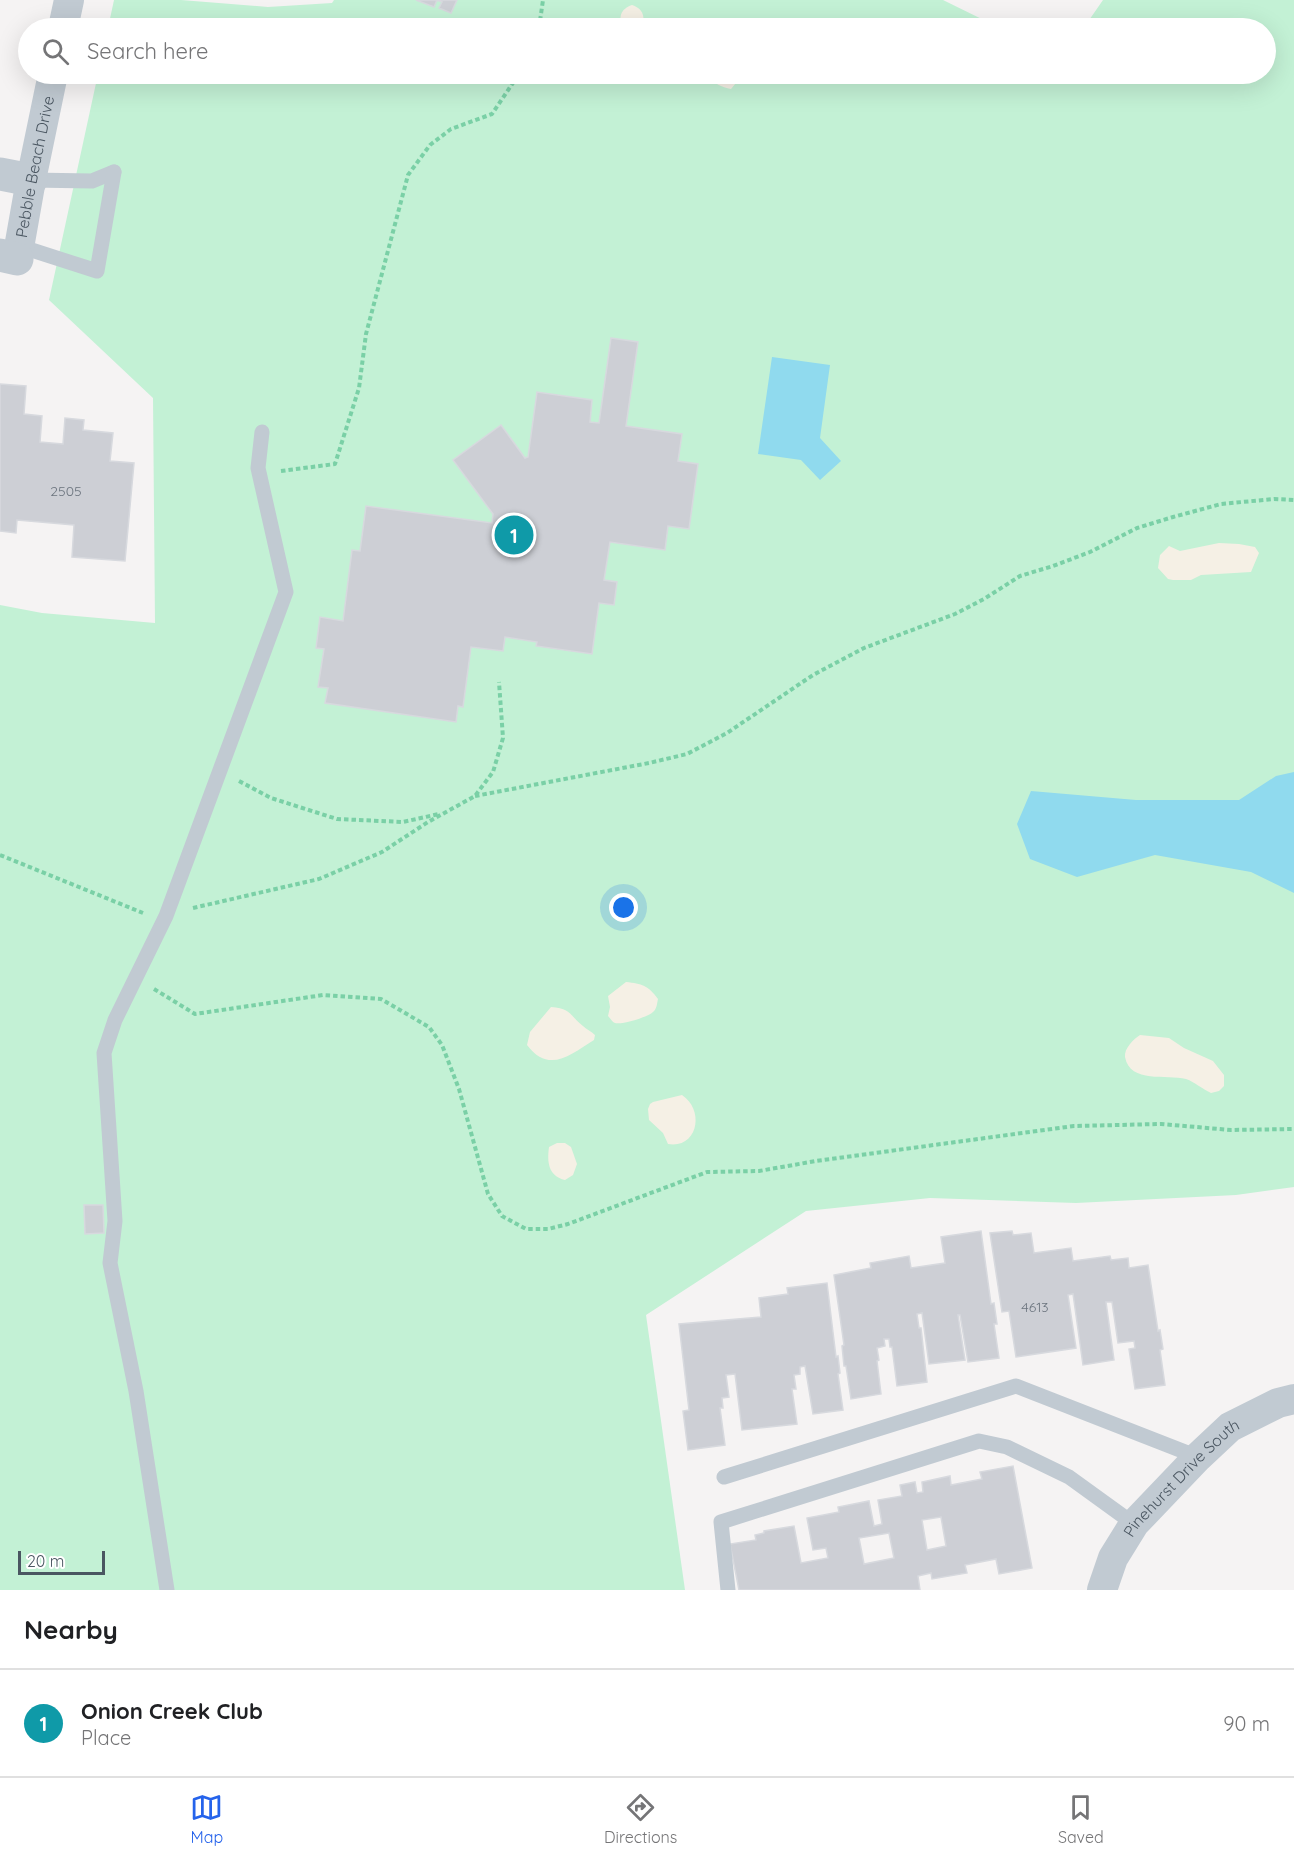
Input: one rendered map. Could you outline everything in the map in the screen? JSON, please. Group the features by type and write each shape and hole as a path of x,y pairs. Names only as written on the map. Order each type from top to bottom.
{"street":[{"path":"65,18 69,0"},
{"name":"Pebble Beach Drive","path":"12,253 15,177 49,84"},
{"name":"Pinehurst Drive South","path":"1102,1590 1113,1558 1134,1524 1198,1457 1230,1427 1278,1403 1294,1399"}],"lane":[{"path":"12,253 97,271 114,172 92,182 15,177"},
{"path":"167,1590 136,1391 110,1263 115,1221 104,1053 115,1020 166,916 286,592 258,468 262,432"},
{"path":"724,1477 1016,1386 1198,1457"},
{"path":"728,1590 721,1522 979,1441 1008,1447 1069,1477 1134,1524"}],"path":[{"path":"540,18 543,0"},
{"path":"258,468 284,471 335,464 359,388 366,334 408,175 430,145 451,129 492,114 512,84"},
{"path":"0,855 159,919 319,879 382,852 475,796 687,754 727,734 813,675 854,653 955,614 1020,576 1090,552 1137,528 1221,504 1274,499 1294,500"},
{"path":"475,796 493,772 503,738 499,682"},
{"path":"220,771 271,798 337,819 403,822 446,812"},
{"path":"135,978 195,1014 323,994 381,999 429,1027 442,1045 459,1089 488,1194 502,1216 526,1229 548,1229 568,1224 707,1172 759,1172 816,1161 1074,1126 1161,1124 1231,1130 1294,1130"}],"green space":[{"path":"114,0 181,0 268,7 332,3 334,0 943,0 980,18 110,18"},
{"path":"1103,0 1294,0 1294,1187 1236,1195 1076,1203 930,1198 806,1211 646,1315 685,1590 0,1590 0,605 42,613 155,623 153,398 49,300 96,84 1276,84 1276,18 1091,18"}],"sand":[{"path":"632,5 639,9 643,18 621,18 625,9"},
{"path":"717,84 735,84 731,89"},
{"path":"1219,543 1255,547 1259,553 1251,572 1201,575 1191,580 1173,580 1168,579 1158,568 1160,555 1169,546 1180,551"},
{"path":"626,982 648,988 658,999 657,1006 646,1016 629,1022 615,1023 608,1016 610,1007 608,996"},
{"path":"551,1007 570,1013 595,1035 594,1040 560,1059 543,1059 535,1054 527,1045 530,1032"},
{"path":"1140,1035 1169,1038 1184,1048 1213,1061 1224,1075 1224,1086 1219,1091 1211,1093 1186,1079 1141,1075 1134,1071 1128,1065 1125,1054 1130,1044"},
{"path":"682,1095 694,1110 695,1127 692,1135 686,1141 668,1144 663,1133 649,1120 648,1109 653,1102"},
{"path":"557,1143 565,1143 571,1147 577,1164 573,1175 565,1180 555,1175 550,1168 549,1147"}],"water":[{"path":"772,357 830,365 820,438 841,461 820,480 801,460 758,454"},
{"path":"1294,772 1294,893 1251,872 1155,855 1077,877 1030,859 1017,824 1031,791 1136,800 1239,800 1276,776"}],"building":[{"path":"416,0 437,0 434,7"},
{"path":"437,0 457,0 451,13 439,8 442,2"},
{"path":"611,338 638,342 626,426 682,434 678,461 698,464 689,529 668,526 665,550 610,542 604,580 617,582 614,605 599,603 592,654 536,646 537,642 505,637 503,651 471,647 463,707 458,706 456,722 325,703 328,688 318,687 324,649 316,648 320,617 343,621 352,550 360,551 366,506 492,523 493,514 453,460 501,425 525,458 528,457 537,392 592,400 590,422 599,423"},
{"path":"0,384 26,386 24,414 42,416 40,442 63,444 65,418 84,420 83,430 113,433 110,461 134,463 125,561 72,557 74,525 17,520 16,533 0,531"},
{"path":"84,1205 103,1205 104,1233 85,1234"},
{"path":"981,1231 991,1304 994,1303 997,1324 994,1324 999,1358 968,1362 960,1315 958,1315 965,1360 929,1364 922,1313 917,1314 919,1328 921,1328 927,1382 897,1386 892,1347 890,1347 889,1339 884,1339 885,1346 877,1348 881,1394 851,1399 846,1366 844,1366 842,1346 844,1345 834,1275 871,1268 870,1263 909,1256 911,1268 945,1263 941,1237"},
{"path":"1012,1231 1013,1235 1031,1233 1034,1253 1071,1248 1073,1261 1110,1256 1111,1260 1128,1258 1129,1268 1148,1265 1163,1349 1160,1350 1165,1385 1135,1389 1129,1349 1135,1348 1134,1341 1118,1343 1112,1302 1106,1302 1114,1360 1083,1365 1073,1294 1068,1295 1076,1348 1016,1357 1009,1311 1002,1312 990,1233"},
{"path":"827,1283 843,1410 813,1414 805,1366 800,1367 800,1374 794,1375 796,1389 792,1389 797,1424 742,1430 735,1374 726,1375 729,1397 722,1398 723,1408 720,1408 725,1445 688,1450 683,1411 689,1410 679,1324 761,1317 759,1298 788,1294 787,1288"},
{"path":"1013,1466 1032,1568 999,1574 996,1559 965,1565 967,1573 932,1579 931,1573 918,1576 920,1590 739,1590 730,1544 756,1540 755,1535 764,1533 764,1531 794,1526 801,1563 828,1558 826,1548 813,1550 807,1518 839,1512 838,1507 869,1501 874,1526 882,1524 878,1500 902,1496 900,1485 915,1482 917,1493 923,1492 922,1482 950,1476 951,1485 982,1479 980,1472","holes":["941,1517 946,1546 927,1550 922,1520","889,1533 894,1558 864,1564 859,1538"]}],"place":[{"name":"Onion Creek Club","path":"514,535"}]}
